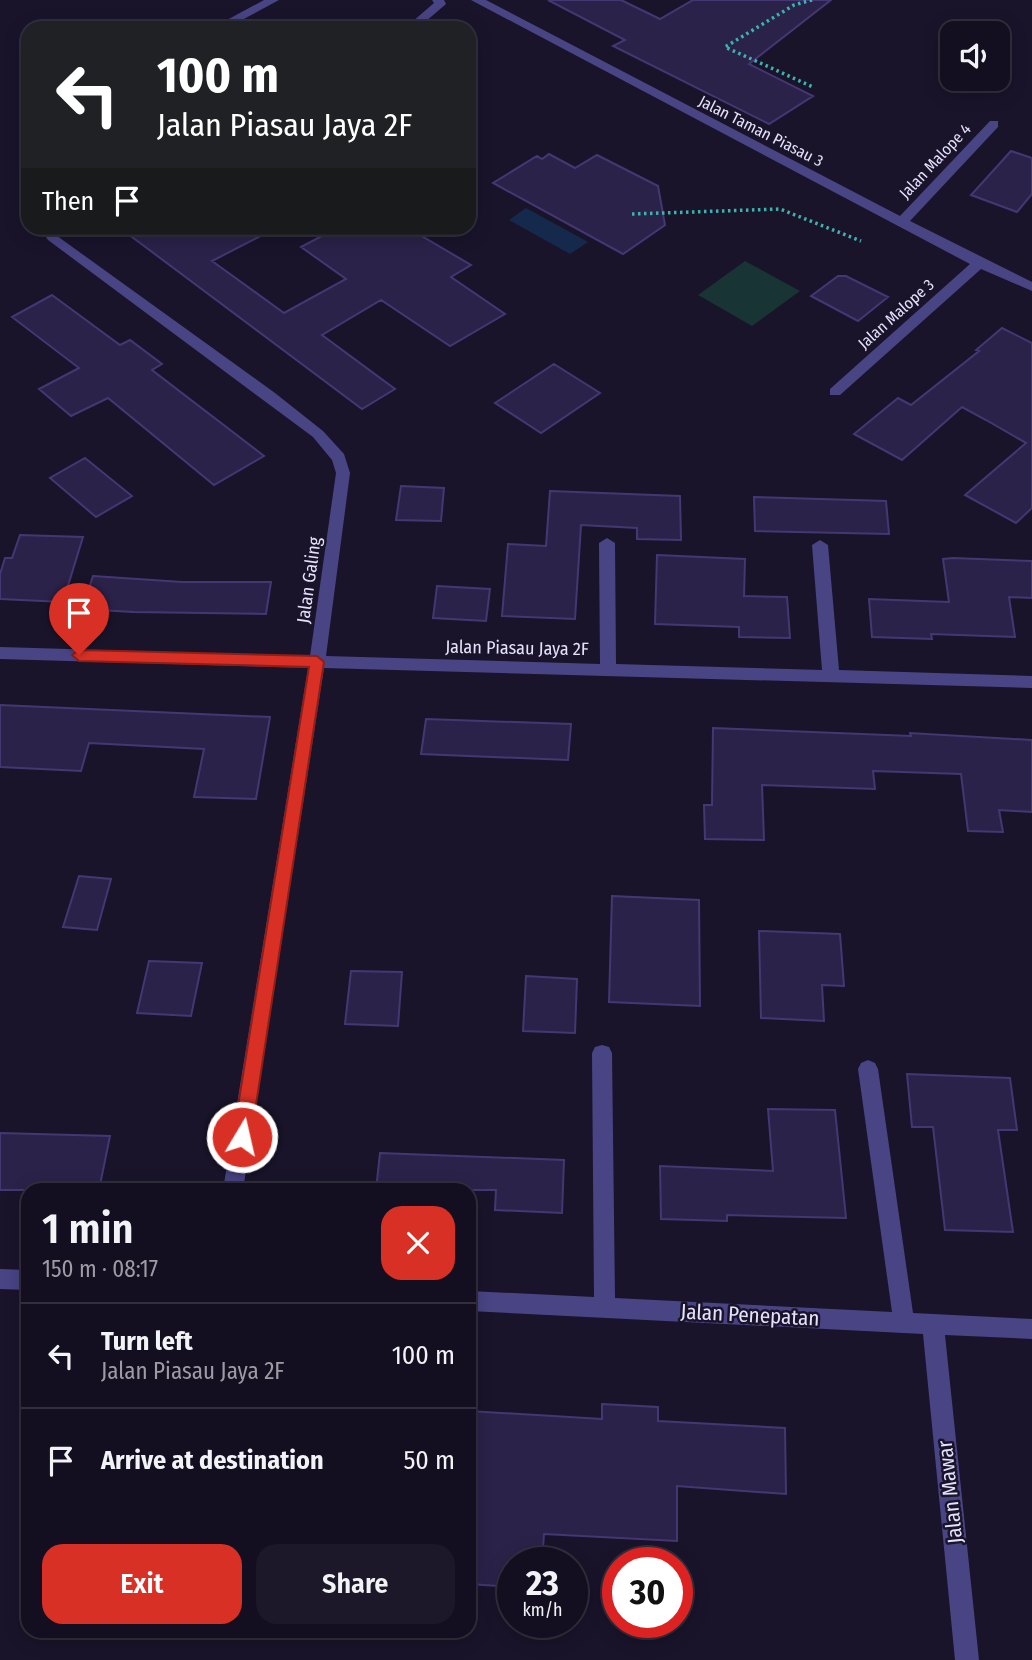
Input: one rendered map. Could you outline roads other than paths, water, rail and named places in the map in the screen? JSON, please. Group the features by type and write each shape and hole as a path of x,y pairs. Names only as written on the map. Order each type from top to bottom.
{"street":[{"path":"232,21 273,0"},
{"path":"420,21 440,4 438,0"},
{"name":"Jalan Taman Piasau 3","path":"477,0 979,263 1032,287"},
{"name":"Jalan Malope 4","path":"903,221 994,124"},
{"name":"Jalan Galing","path":"53,237 318,434 339,458 343,473 317,662 234,1183"},
{"name":"Jalan Malope 3","path":"835,392 979,263"},
{"path":"607,543 608,669"},
{"path":"820,545 831,674"},
{"name":"Jalan Piasau Jaya 2F","path":"0,653 831,674 1032,682"},
{"path":"602,1053 606,1308"},
{"path":"868,1069 904,1323"},
{"path":"0,1279 21,1280"},
{"name":"Jalan Penepatan","path":"476,1301 1032,1329"},
{"name":"Jalan Mawar","path":"933,1324 967,1660"}],"water":[{"path":"526,208 588,242 570,254 509,220"}]}
